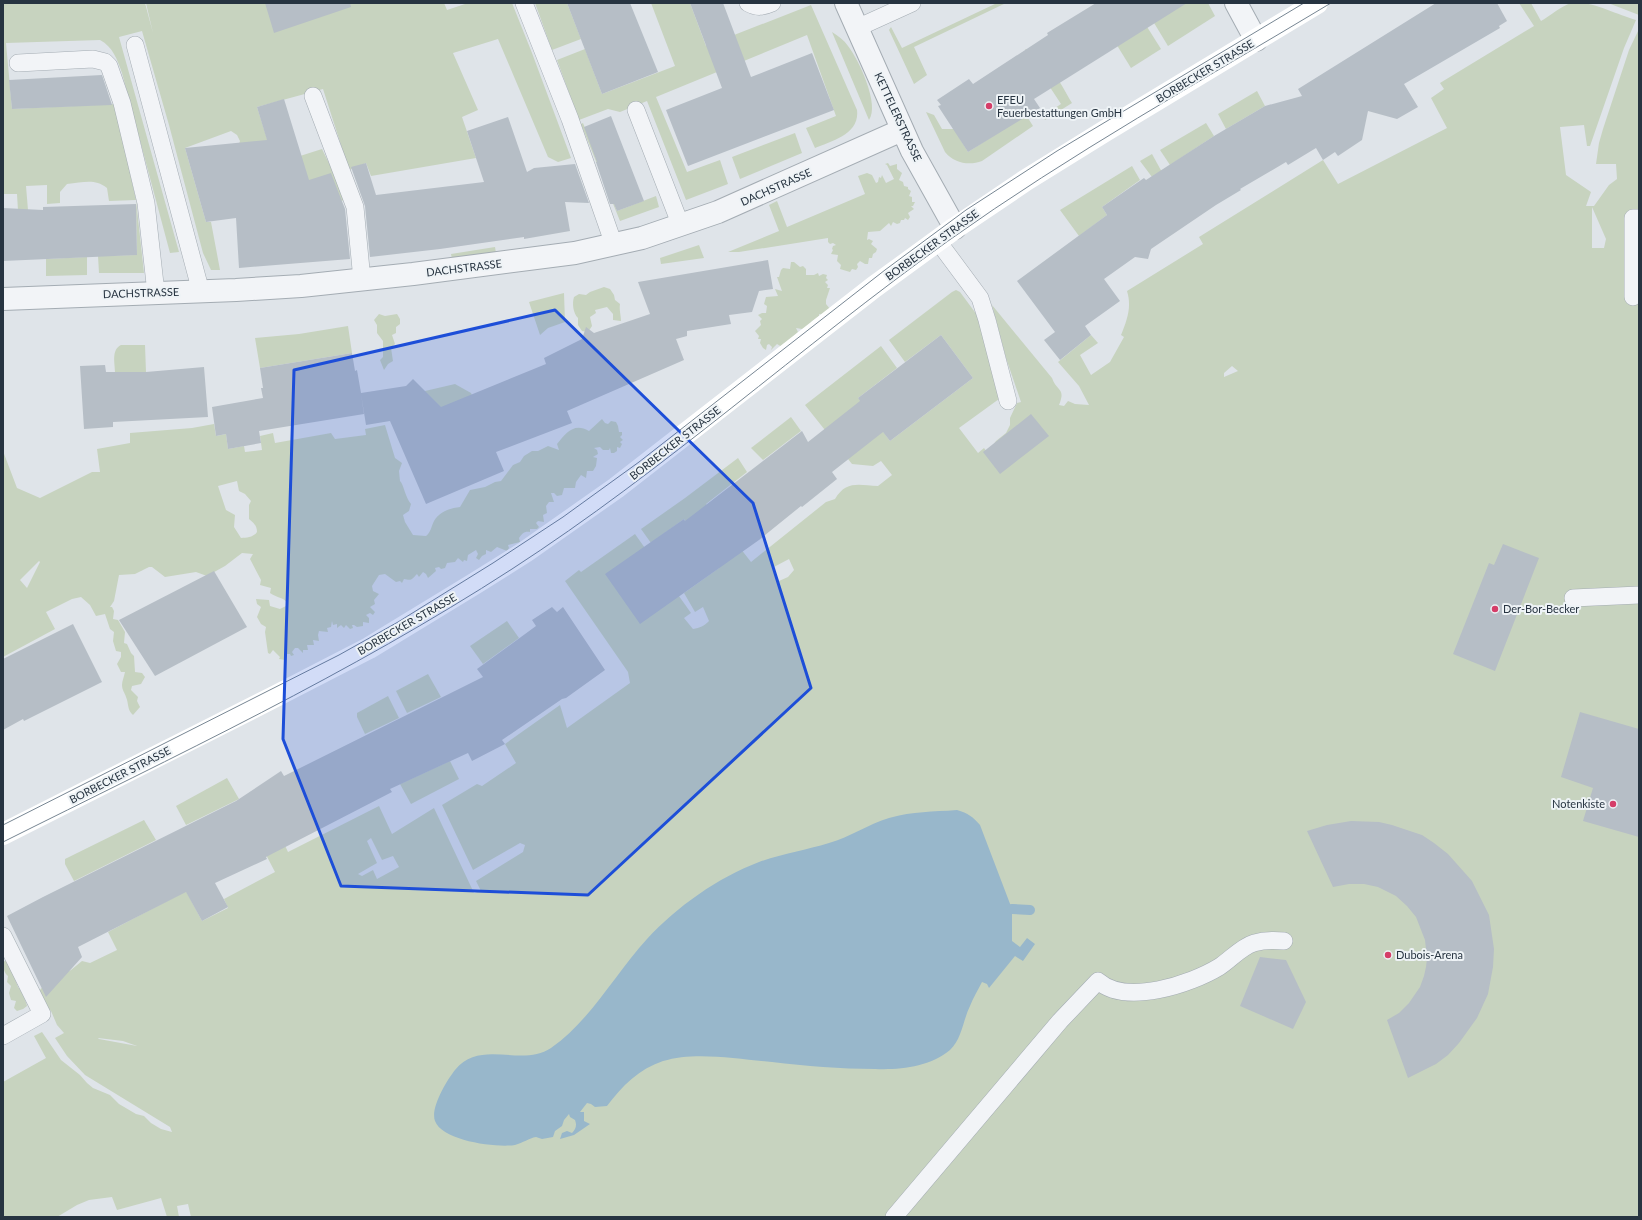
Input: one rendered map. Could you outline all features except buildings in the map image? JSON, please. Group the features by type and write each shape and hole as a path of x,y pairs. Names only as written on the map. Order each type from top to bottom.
{"street":[{"name":"KETTELERSTRASSE","path":"846,3 902,130 936,196 955,228"},
{"path":"1236,3 1256,40"},
{"name":"BORBECKER STRASSE","path":"3,834 279,695 378,643 494,572 579,515 646,466 855,302 937,240 1061,158 1317,3"},
{"name":"DACHSTRASSE","path":"3,299 201,292 301,286 535,259 614,245 681,226 741,203 902,130"}],"lane":[{"path":"524,3 570,119 614,245"},
{"path":"748,3 755,6 763,6 772,3"},
{"path":"857,28 912,3"},
{"path":"135,45 201,292"},
{"path":"18,63 93,59 105,62 109,66 122,103 146,204 156,293"},
{"path":"313,96 355,207 362,280"},
{"path":"636,110 681,226"},
{"path":"1632,297 1633,218 1639,218"},
{"path":"937,240 980,298 1008,402"},
{"path":"1573,598 1639,595"},
{"path":"3,936 42,1014 3,1036"},
{"path":"894,1217 1060,1021 1098,981 1104,987 1128,992 1165,988 1203,975 1253,944 1272,940 1284,941"}],"highlighted area":[{"path":"555,310 753,503 811,688 588,895 341,886 283,739 294,370"}],"green space":[{"path":"3,3 145,3 153,33 146,3 444,3 447,10 468,3 512,3 571,158 558,162 548,157 498,39 453,53 478,110 462,117 476,158 371,176 366,163 349,170 323,89 257,107 275,164 322,149 347,200 325,203 238,147 240,141 237,135 231,131 185,148 206,222 211,222 220,270 211,270 203,253 142,31 119,37 179,252 170,253 122,73 116,58 108,46 100,40 6,43 12,109 115,104 136,200 109,201 107,188 98,183 88,182 67,184 60,192 60,203 47,204 47,185 26,186 28,210 19,227 17,194 3,194"},
{"path":"535,3 567,3 581,39 552,50"},
{"path":"651,3 690,3 706,46 811,5 857,110 857,118 854,125 850,131 844,135 815,148 806,128 836,116 807,35 656,97 687,172 720,160 728,184 686,200 647,101 620,112 608,109 579,120 557,60 585,49 602,94 675,66"},
{"path":"997,3 1006,3 914,47 927,75 914,84 889,30 891,27 902,48"},
{"path":"1132,3 1161,49 1131,68 1094,8"},
{"path":"1142,3 1208,3 1215,16 1168,46"},
{"path":"1519,3 1531,3 1541,21 1567,4 1571,3 1595,6 1636,20 1624,48 1590,146 1587,146 1584,125 1560,127 1566,175 1591,192 1586,206 1594,206 1609,185 1617,179 1616,164 1596,164 1599,143 1629,50 1639,29 1639,1217 191,1217 188,1204 177,1206 179,1217 167,1217 161,1198 117,1210 112,1197 89,1200 77,1205 57,1217 3,1217 3,1082 46,1058 34,1036 42,1032 61,1060 80,1075 93,1088 110,1095 119,1104 136,1114 144,1116 151,1123 161,1129 172,1132 170,1127 85,1075 67,1056 55,1038 64,1033 57,1025 51,1011 45,1006 39,991 46,983 71,970 82,961 90,963 117,950 108,932 186,891 202,921 228,908 224,899 275,872 263,849 282,839 288,852 379,806 392,834 434,808 474,893 481,891 476,881 523,852 525,845 520,843 473,870 442,805 477,784 482,786 516,763 505,744 560,705 567,728 630,683 628,672 565,581 579,570 581,572 635,534 691,613 684,618 693,629 705,624 709,621 703,607 695,612 684,593 719,568 684,519 651,543 641,529 738,458 747,472 706,504 751,562 826,502 835,499 839,493 848,486 878,486 892,475 881,461 873,466 852,464 805,405 881,346 897,368 858,398 890,441 973,378 941,335 905,362 889,340 956,290 960,292 980,319 999,399 959,428 978,453 984,448 994,462 993,445 1006,433 1010,425 1010,418 1017,403 1021,402 1006,358 992,305 1052,378 1062,396 1059,405 1064,406 1068,401 1075,404 1089,405 1079,386 1058,362 1091,335 1098,343 1080,355 1091,375 1110,362 1124,337 1121,335 1127,319 1129,308 1127,291 1203,244 1199,237 1323,160 1338,184 1447,128 1431,98 1444,89 1440,83 1534,26","holes":["1592,207 1606,239 1604,248 1592,248","1232,366 1238,371 1224,377 1224,373","789,559 794,570 788,577 779,581 772,568","371,838 382,860 393,856 399,867 377,879 373,870 362,876 358,874 377,863 367,841","98,1038 123,1041 137,1046 99,1039"]},
{"path":"1608,3 1639,3 1639,15"},
{"path":"832,32 841,38 853,53 867,83 872,104 872,113 869,120"},
{"path":"1025,49 1039,55 1046,62 1072,103 1045,120 1043,116 1061,104"},
{"path":"1257,91 1265,106 1226,129 1218,114"},
{"path":"926,112 934,115 942,129 954,129 968,152 1026,115 1033,126 982,161 967,163 953,159 945,152"},
{"path":"583,123 617,211 656,196 659,207 620,221 581,124"},
{"path":"1206,123 1214,136 1170,165 1160,150"},
{"path":"795,133 802,153 740,179 732,157"},
{"path":"1152,154 1185,214 1161,189 1140,161"},
{"path":"888,163 890,166 897,164 897,169 902,173 899,180 903,182 904,186 908,187 911,191 909,196 912,197 912,202 915,202 913,206 911,206 914,209 908,213 910,217 908,220 905,218 897,224 893,222 891,226 889,223 880,231 868,232 867,240 869,239 873,241 871,244 877,249 872,258 869,258 868,264 860,261 857,264 858,267 856,270 852,269 850,272 840,269 841,265 837,261 838,255 831,254 833,246 836,245 833,243 830,244 828,242 828,238 739,252 728,252 779,231 769,205 777,201 787,227 865,194 858,176 867,173 872,175 876,183 882,175 886,183 894,179 887,165 885,164"},
{"path":"1132,166 1140,180 1102,207 1107,215 1079,236 1060,210"},
{"path":"136,200 144,273 99,273 98,256 137,255"},
{"path":"699,245 704,258 661,264 660,258"},
{"path":"495,247 496,253 452,259 451,254"},
{"path":"87,257 87,275 46,276 46,259"},
{"path":"791,262 794,262 800,267 803,266 806,269 806,275 814,275 818,273 819,276 823,274 827,275 826,278 828,280 825,282 828,285 827,288 830,288 826,304 830,309 825,315 819,314 819,316 811,322 811,326 802,329 796,328 798,332 789,342 783,344 782,347 777,344 771,350 772,347 769,344 767,345 766,350 760,343 761,339 758,339 759,336 755,331 761,325 760,321 762,319 758,315 766,313 767,306 764,304 766,297 778,296 775,289 782,291 777,277 779,277 783,268 790,269"},
{"path":"604,287 610,289 615,300 620,304 621,321 613,320 613,314 607,307 595,310 596,313 590,317 592,326 588,332 582,331 578,325 578,318 574,311 574,297 579,294 586,295"},
{"path":"564,293 565,322 548,328 540,335 529,302"},
{"path":"379,314 385,316 397,314 400,319 400,324 396,327 396,333 392,335 395,344 391,348 393,361 388,364 384,370 380,360 383,357 383,341 377,333 377,325 374,320"},
{"path":"348,326 352,353 260,368 255,338 299,334"},
{"path":"121,345 145,345 146,372 115,372 115,353"},
{"path":"455,384 471,393 478,409 433,428 425,391"},
{"path":"791,417 801,431 763,460 751,448"},
{"path":"602,419 608,424 611,421 616,422 619,432 622,432 620,437 623,440 620,442 622,444 620,448 617,447 617,451 614,453 611,453 610,448 609,450 603,450 600,447 594,448 597,450 598,454 593,457 597,458 596,466 593,471 587,471 586,478 581,475 576,482 575,488 564,488 562,495 557,496 554,493 551,493 554,502 549,502 546,506 547,513 543,515 544,522 538,521 536,523 539,527 537,529 530,529 530,532 525,532 522,534 519,538 520,542 508,545 509,548 507,551 497,547 491,552 486,550 486,554 479,560 476,558 478,554 476,550 468,555 467,561 464,560 463,562 458,558 455,562 447,563 445,568 435,568 436,571 428,578 423,572 419,577 417,574 412,579 404,579 402,583 400,581 396,582 385,574 379,575 372,586 373,591 379,594 374,600 375,604 370,607 375,612 373,615 370,613 366,615 369,618 369,623 363,622 363,626 357,627 352,625 353,628 350,629 346,625 344,628 341,625 337,628 337,624 333,625 332,621 331,627 327,628 328,632 319,631 319,641 313,640 314,645 307,645 308,650 303,650 303,653 298,648 295,648 292,652 294,655 291,656 290,654 287,654 285,660 279,659 280,657 273,650 270,654 268,653 265,632 266,627 261,624 257,617 261,607 257,604 256,599 269,600 270,606 280,609 288,605 287,602 272,595 270,593 271,588 260,585 261,580 250,559 253,554 242,553 225,566 207,576 196,572 165,577 152,567 135,574 119,575 114,601 110,607 112,607 114,611 113,619 118,620 125,632 124,643 127,644 134,656 135,672 142,673 145,677 141,684 132,686 131,690 138,697 137,701 140,707 133,715 129,709 122,688 125,672 121,672 117,664 121,657 121,652 116,651 113,641 114,632 110,629 105,614 96,616 90,605 81,597 72,599 46,612 55,629 3,657 3,451 17,488 40,498 92,472 100,472 97,449 130,443 130,433 192,428 214,424 216,436 226,434 228,449 244,446 245,452 262,450 260,436 273,433 275,443 331,433 335,439 366,435 365,429 385,425 395,458 402,463 399,471 400,481 411,504 409,511 403,515 405,522 413,535 426,536 436,518 445,511 460,507 470,490 485,487 501,481 513,465 520,462 524,456 532,451 538,451 548,446 559,450 557,444 567,433 575,428 589,431","holes":["237,481 239,491 245,494 251,501 249,505 249,519 255,525 257,530 256,534 241,538 234,527 235,515 226,510 218,486","39,561 40,562 27,588 20,580"]},
{"path":"507,621 519,638 483,664 470,646"},
{"path":"428,674 441,697 407,713 396,691"},
{"path":"388,696 399,718 365,734 357,717 357,713"},
{"path":"450,761 459,779 411,804 400,784"},
{"path":"227,778 239,799 186,825 176,806"},
{"path":"144,820 156,840 74,881 65,864 65,859"},
{"path":"8,961 27,1006 17,1011 14,1008 16,1001 11,1000 9,993 11,986 7,982 8,976 3,962"}],"water":[{"path":"957,810 964,812 980,825 1012,909 1012,941 1020,947 1027,938 1035,944 1023,961 1015,956 989,988 987,984 982,982 968,1011 954,1046 942,1056 924,1064 895,1069 823,1067 703,1056 675,1058 654,1064 639,1073 625,1085 607,1106 595,1107 587,1103 580,1112 584,1112 584,1121 590,1124 574,1135 560,1139 562,1133 567,1131 572,1133 575,1128 575,1120 570,1117 569,1114 564,1120 562,1126 555,1131 553,1137 542,1139 536,1137 531,1138 515,1145 507,1146 471,1142 448,1134 440,1128 435,1121 435,1109 440,1094 455,1070 465,1061 477,1056 489,1054 527,1055 539,1053 551,1048 565,1037 590,1011 635,953 659,927 685,904 728,876 759,862 837,840 889,818 915,813"}],"waterway":[{"path":"1012,909 1030,910"}],"tram line":[{"path":"3,825 339,655 398,622 493,563 563,517 639,462 885,270 966,210 1057,151 1304,3"},
{"path":"3,842 197,746 325,679 451,607 512,569 569,531 624,491 893,281 994,209 1137,118 1331,3"}],"place":[{"name":"EFEU Feuerbestattungen GmbH","path":"989,106"},
{"name":"Der-Bor-Becker","path":"1495,609"},
{"name":"Notenkiste","path":"1613,804"},
{"name":"Dubois-Arena","path":"1388,955"}]}
